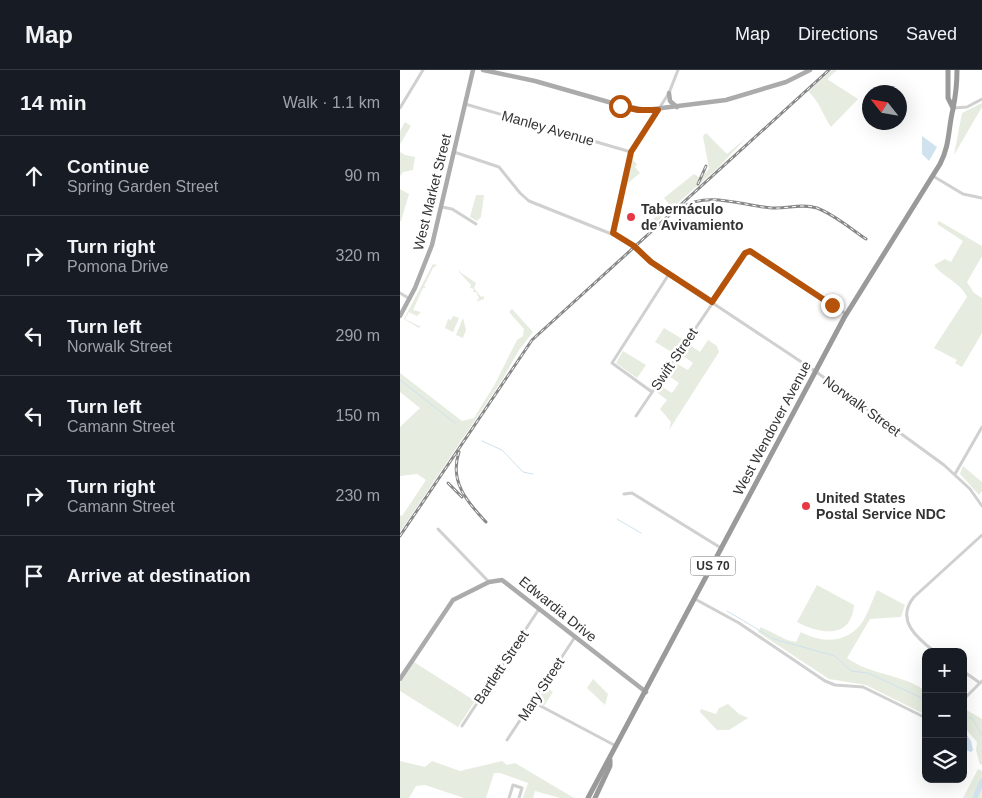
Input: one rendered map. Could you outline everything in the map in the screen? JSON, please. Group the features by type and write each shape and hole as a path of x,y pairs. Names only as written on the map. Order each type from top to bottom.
{"highway":[{"name":"West Wendover Avenue","path":"948,70 948,98 953,108"},
{"name":"West Wendover Avenue","path":"588,798 604,764 610,760 617,747 846,314 934,176 946,150 953,108 956,101 957,70"},
{"name":"West Wendover Avenue","path":"595,798 610,766 610,760"}],"main road":[{"name":"West Market Street","path":"400,316 410,299 428,257 442,207 474,70"},
{"path":"483,70 538,81 632,108 658,110 718,101 755,92 786,82 810,70"},
{"path":"669,94 670,101 677,107"},
{"name":"Edwardia Drive","path":"489,582 502,580 507,582 646,692"},
{"path":"400,679 446,607 460,596 489,582"}],"street":[{"path":"400,108 423,70"},
{"path":"613,233 631,152 669,94 678,70"},
{"path":"953,108 967,107 982,99"},
{"name":"Manley Avenue","path":"466,104 631,152"},
{"name":"Norwalk Street","path":"454,152 499,168 529,201 613,233 634,246 647,260 815,371 955,474 970,489 982,506"},
{"path":"934,176 963,194 982,198"},
{"path":"442,207 452,209 476,224"},
{"name":"Swift Street","path":"636,416 745,253 750,251 846,314"},
{"path":"652,392 612,363 670,274"},
{"path":"400,294 410,299"},
{"path":"955,474 982,427"},
{"path":"624,494 632,494 722,548"},
{"path":"438,529 489,582"},
{"path":"930,648 911,631 907,618 909,604 982,535"},
{"path":"695,599 739,623 825,681 863,687 922,716"},
{"name":"Bartlett Street","path":"462,726 540,608"},
{"name":"Mary Street","path":"507,740 575,637"},
{"path":"967,673 981,682 967,696"},
{"path":"533,702 617,747"},
{"path":"509,798 513,785 522,788 519,798"}],"shaded area":[{"path":"832,70 837,70 827,79 858,99 831,127 808,91"},
{"path":"982,103 982,107 954,155 962,113"},
{"path":"405,122 411,126 400,144 400,131"},
{"path":"706,133 727,154 746,138 718,168 650,227 647,225 669,204 664,198 694,174 700,178 709,169 703,136"},
{"path":"400,152 415,157 413,170 403,172 400,176"},
{"path":"632,159 637,164 635,167 640,173 627,184"},
{"path":"400,189 409,194 401,221 400,221"},
{"path":"476,195 484,195 481,217 477,221 470,217"},
{"path":"939,221 982,246 982,256 967,282 974,293 982,298 982,333 962,367 955,363 957,360 934,348 967,297 956,284 934,265 945,259 951,262 963,241 937,224"},
{"path":"433,264 437,265 433,268 424,286 426,288 423,288 413,310 421,312 417,316 409,312 405,319 419,326 421,325 419,328 404,319"},
{"path":"460,269 460,272 476,283 474,288 481,297 484,296 484,299 478,301 479,304 477,300 479,298 476,292 473,292 474,289 470,288 471,285 459,272"},
{"path":"512,309 533,332 519,350 502,380 400,532 400,515 402,516 426,480 417,474 400,476 400,427 420,408 400,392 400,373 462,421 474,418 495,384 517,340 523,336 524,329 509,312"},
{"path":"453,316 459,318 453,332 445,328 448,319 451,320"},
{"path":"463,318 466,330 463,338 456,335"},
{"path":"664,328 684,340 675,354 655,342"},
{"path":"708,340 717,346 719,352 669,430 671,422 660,409 667,400 655,391 659,385 672,393 679,383 666,374 674,362 688,370 693,363 680,354 687,343 700,352"},
{"path":"623,351 646,365 637,378 616,363"},
{"path":"963,466 982,482 982,491 979,495 960,474"},
{"path":"817,585 854,605 852,616 841,629 824,631 797,622"},
{"path":"877,590 905,605 901,617 870,619 847,658 856,664 907,681 922,688 922,713 866,685 829,679 758,632 761,627 787,640 796,642 801,632 809,636 832,640 855,631 867,613"},
{"path":"414,662 475,701 458,727 400,691 400,683"},
{"path":"593,679 608,694 605,705 587,688"},
{"path":"546,687 553,692 544,706 537,700"},
{"path":"728,704 739,714 748,718 729,730 717,730 700,712 701,709 716,714 719,708"},
{"path":"967,710 982,719 982,764 980,765 976,750 977,742 967,731"},
{"path":"400,761 425,767 432,761 460,771 502,761 507,765 515,763 574,798 560,798 535,791 533,798 523,798 528,783 500,773 494,773 486,798 464,798 425,785 416,786 409,798 400,798"},
{"path":"978,769 982,771 982,798 963,798"}],"water":[{"path":"922,136 937,147 929,161 922,154"},
{"path":"967,736 971,741 973,750 971,752 967,750"}],"waterway":[{"path":"400,380 455,423"},
{"path":"482,441 502,450 523,472 533,474"},
{"path":"617,519 641,533"},
{"path":"727,611 774,639 835,656 851,671 868,673 922,698"},
{"path":"967,718 972,718 982,735"},
{"path":"975,798 982,781"}],"railway":[{"path":"400,536 532,340 829,70"},
{"path":"698,184 706,166"},
{"path":"682,207 692,202 715,200 772,208 800,206 817,208 843,222 866,239"},
{"path":"459,452 456,472 458,482 466,499 486,522"},
{"path":"448,483 462,497"}],"place":[{"name":"Tabernáculo de Avivamiento","path":"631,217"},
{"name":"United States Postal Service NDC","path":"806,506"}],"route":[{"path":"620,106 638,110 658,110 631,152 613,233 634,246 644,258 712,302 745,253 750,251 832,305"}]}
